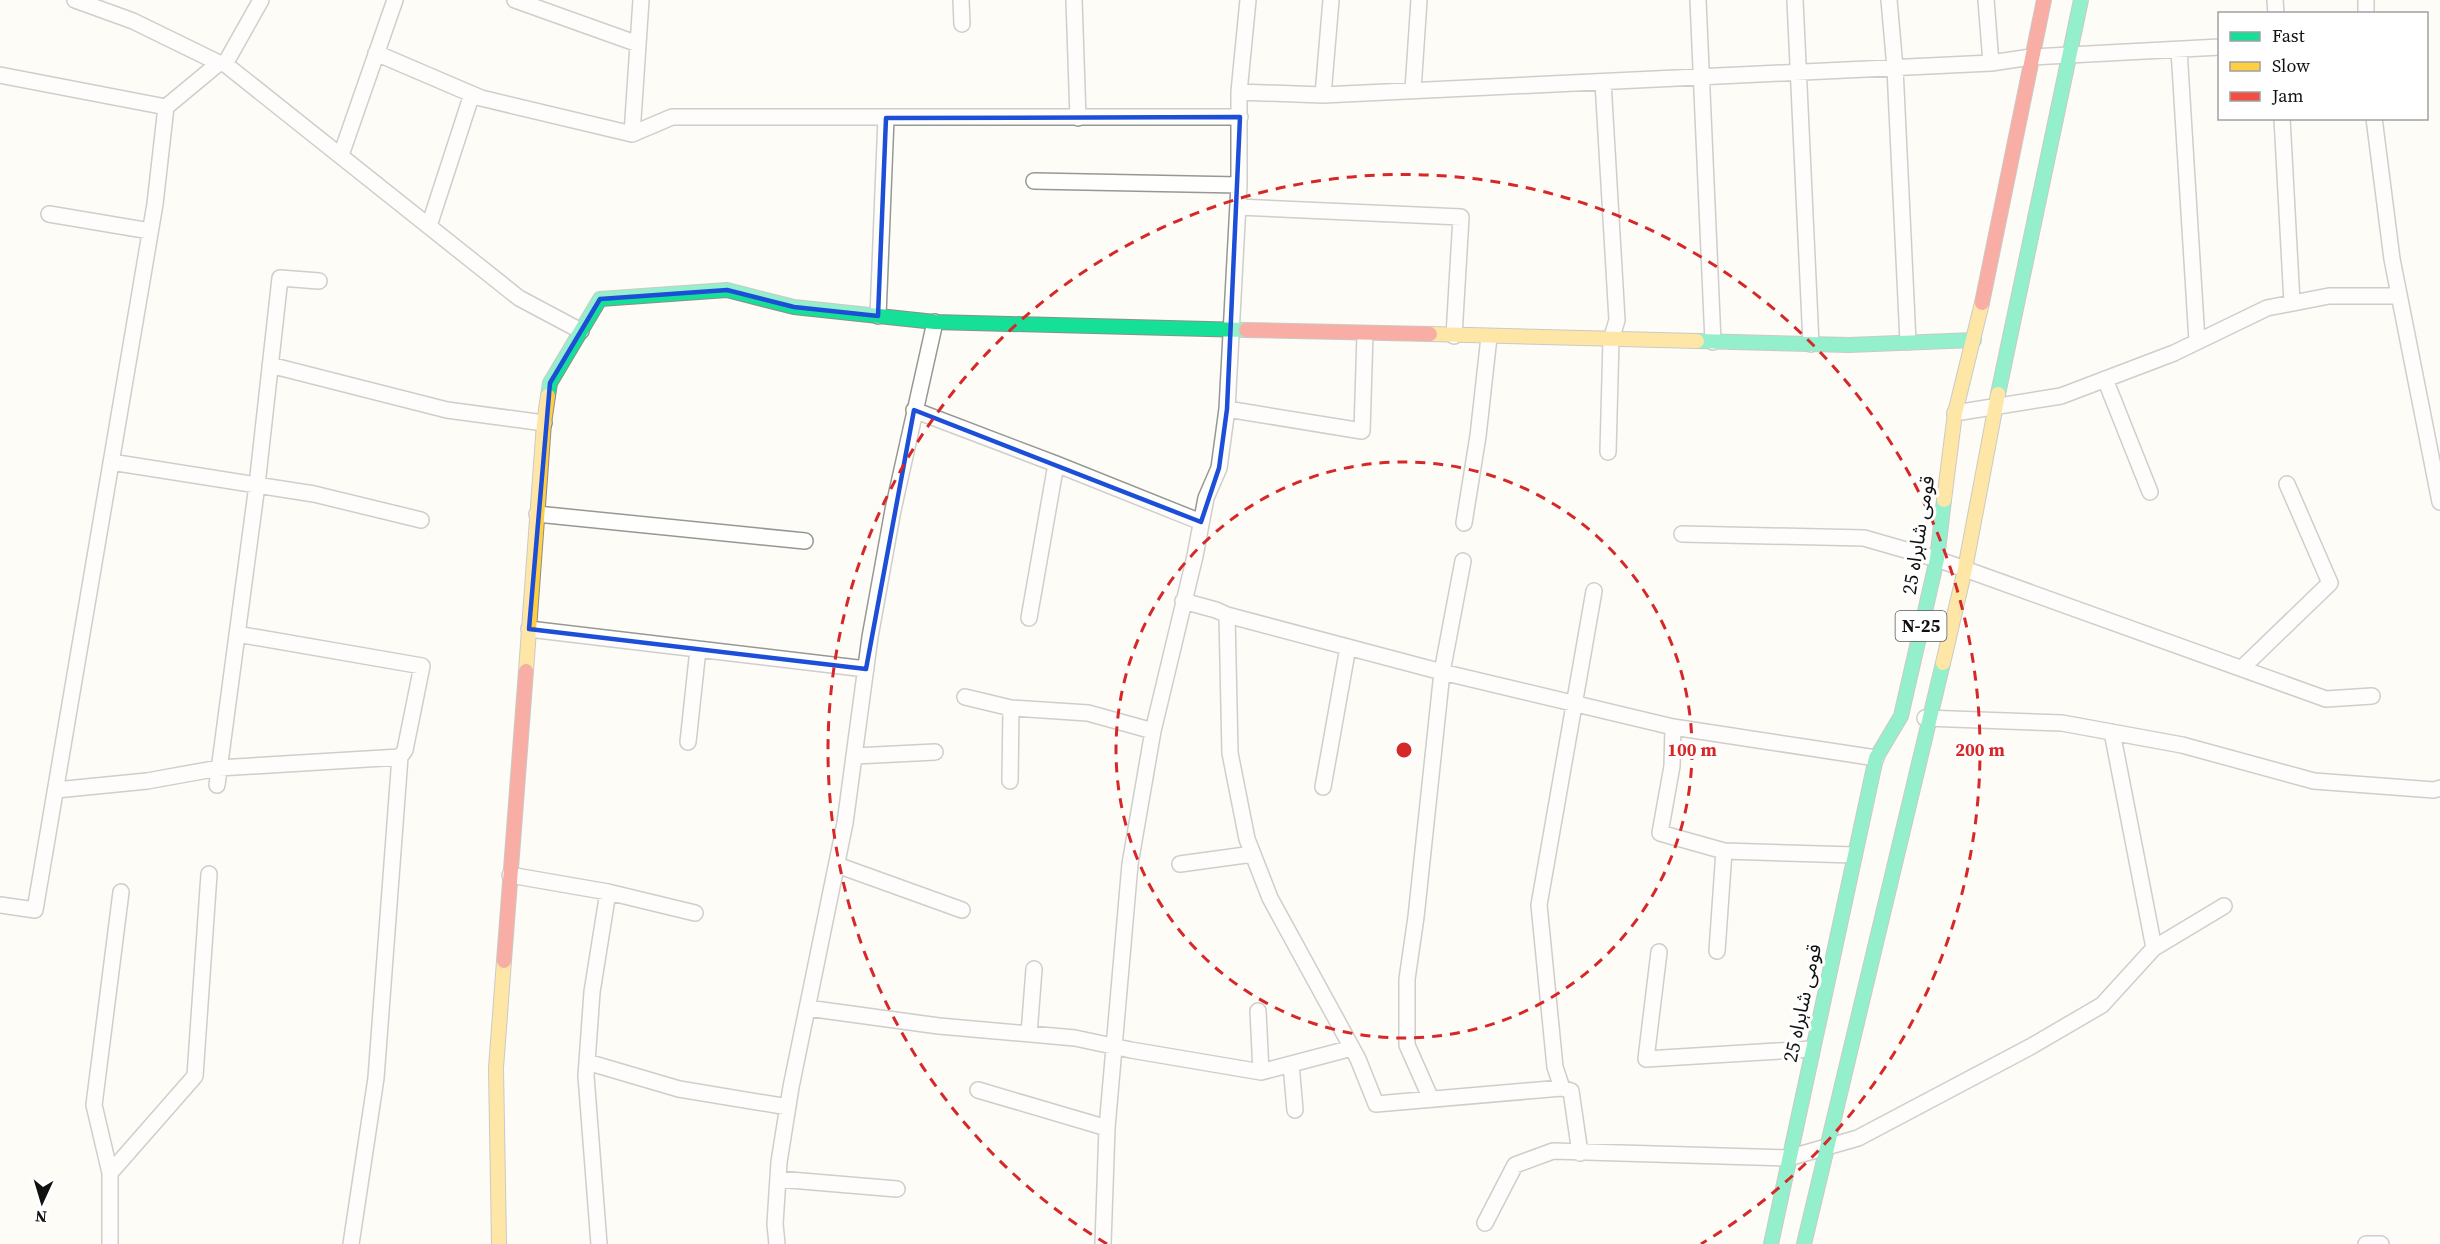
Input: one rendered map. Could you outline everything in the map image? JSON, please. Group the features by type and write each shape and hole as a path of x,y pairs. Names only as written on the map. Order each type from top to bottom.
{"main road":[{"name":"قومی شاہراہ 25","path":"1769,1243 1804,1093 1811,1049 1875,758 1901,717 1937,559 1955,413 1974,340 2044,0"},
{"name":"N-25","path":"1804,1244 1965,569 1995,407 2081,0"},
{"path":"499,1244 496,1068 544,423 550,383 600,298 727,290 794,307 935,322 1811,344 1974,340"},
{"path":"1769,1243 1810,1218"}],"street":[{"path":"75,0 133,21 222,64 341,155 519,298 581,331"},
{"path":"0,905 35,910 150,231 166,107 222,64 261,0"},
{"path":"341,155 395,0"},
{"path":"514,0 638,44"},
{"path":"632,134 641,0"},
{"path":"961,0 962,24"},
{"path":"1074,0 1078,118"},
{"path":"1103,1244 1107,1128 1130,864 1153,731 1206,498 1219,468 1227,409 1239,185 1239,92 1248,0"},
{"path":"1323,95 1331,0"},
{"path":"1413,90 1419,0"},
{"path":"1698,0 1713,342"},
{"path":"1795,0 1811,344"},
{"path":"1889,0 1895,68 1908,342"},
{"path":"1986,0 1991,63"},
{"path":"1239,92 1323,95 1603,82 1991,63 2031,57 2218,46"},
{"path":"2179,50 2197,341"},
{"path":"376,53 472,94 632,134 672,117 1240,117"},
{"path":"0,75 166,107"},
{"path":"1603,82 1617,320 1611,340 1608,452"},
{"path":"429,226 472,94"},
{"path":"878,316 886,118"},
{"path":"2282,120 2292,303"},
{"path":"2374,120 2391,259 2440,502"},
{"path":"1034,181 1239,185"},
{"path":"1238,207 1461,217 1454,336"},
{"path":"49,214 150,231"},
{"path":"217,785 257,485 280,278 319,281"},
{"path":"1955,413 2061,396 2197,341 2267,308 2330,296 2399,296"},
{"path":"777,1244 775,1224 778,1179 788,1107 845,824 866,669 893,510 935,322"},
{"path":"1227,409 1362,430 1365,334"},
{"path":"1464,523 1478,436 1489,337"},
{"path":"270,365 447,410 544,423"},
{"path":"2105,379 2150,492"},
{"path":"914,410 1201,522"},
{"path":"111,462 314,494 420,520"},
{"path":"1029,618 1056,464"},
{"path":"2242,668 2330,583 2287,484"},
{"path":"537,514 805,541"},
{"path":"1683,534 1864,538 1937,559 2326,699 2372,696"},
{"path":"1431,1099 1407,1045 1407,979 1416,917 1442,672 1463,561"},
{"path":"1562,1088 1555,1067 1539,905 1594,591"},
{"path":"1182,601 1442,672 1673,727 1875,758"},
{"path":"1227,615 1230,753 1247,839 1270,898 1352,1048 1376,1104 1562,1088 1571,1091 1580,1152"},
{"path":"529,628 866,669"},
{"path":"237,634 422,666 405,750 400,757 376,1078 351,1244"},
{"path":"1323,787 1348,647"},
{"path":"688,742 698,649"},
{"path":"965,697 1011,708 1088,713 1153,731"},
{"path":"1010,781 1011,708"},
{"path":"1901,717 2062,723 2182,745 2314,781 2438,786"},
{"path":"1673,727 1672,766 1660,833 1724,851 1854,855"},
{"path":"2112,732 2154,948"},
{"path":"855,756 935,752"},
{"path":"56,790 147,781 219,768 400,757"},
{"path":"1718,951 1724,851"},
{"path":"1180,864 1253,854"},
{"path":"837,865 962,910"},
{"path":"110,1173 195,1076 209,874"},
{"path":"510,875 608,892 695,913"},
{"path":"110,1244 110,1173 94,1105 121,892"},
{"path":"600,1244 587,1088 587,1062 592,992 608,892"},
{"path":"1485,1223 1515,1165 1553,1151 1788,1158 1858,1138 2030,1047 2102,1005 2154,948 2224,906"},
{"path":"1659,952 1646,1059 1811,1049"},
{"path":"1029,1034 1034,969"},
{"path":"807,1008 939,1026 1076,1038 1261,1072 1352,1048"},
{"path":"1258,1011 1261,1072"},
{"path":"587,1062 679,1089 788,1107"},
{"path":"1291,1064 1295,1110"},
{"path":"978,1090 1107,1128"},
{"path":"778,1179 897,1189"},
{"path":"2366,1244 2381,1244"}],"highlighted area":[{"path":"1240,117 1227,409 1219,468 1201,522 914,410 866,669 529,629 550,383 600,299 727,290 794,307 878,316 886,118"}],"traffic: fast":[{"path":"1998,394 2081,0"},
{"path":"548,396 550,383 600,299 727,290 794,307 935,322 1246,330"},
{"path":"1697,341 1849,345 1974,340"},
{"path":"1771,1244 1876,758 1901,716 1937,559 1944,500"},
{"path":"1804,1244 1943,663"}],"traffic: slow":[{"path":"1944,500 1955,413 1982,303"},
{"path":"1430,334 1697,341"},
{"path":"1943,663 1965,569 1998,394"},
{"path":"526,671 544,423 548,396"},
{"path":"499,1244 496,1068 504,961"}],"traffic: jam":[{"path":"1982,303 2044,0"},
{"path":"1246,330 1430,334"},
{"path":"504,961 526,671"}]}
